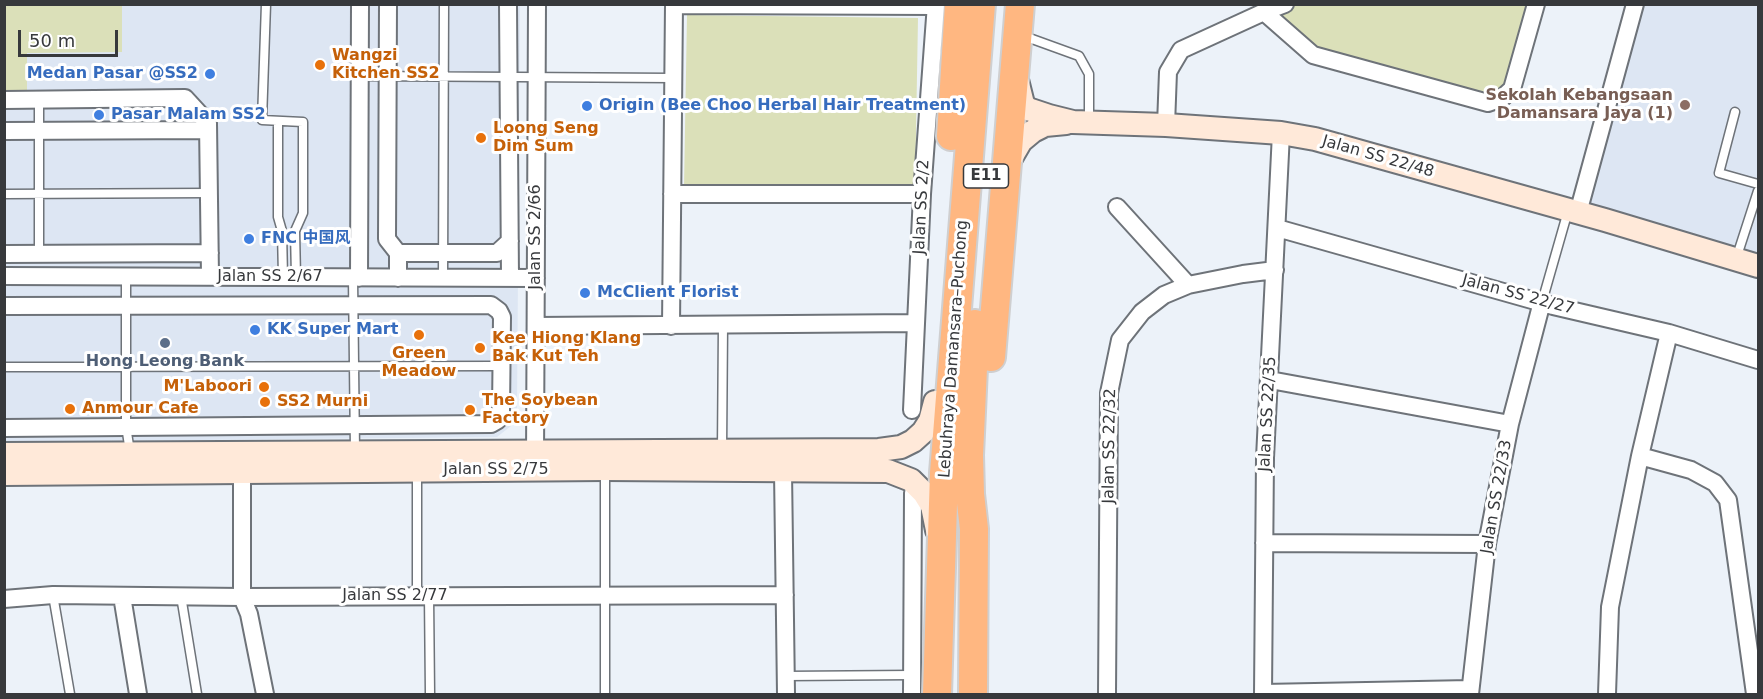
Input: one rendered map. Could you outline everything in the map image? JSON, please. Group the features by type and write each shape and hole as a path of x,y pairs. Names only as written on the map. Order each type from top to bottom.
{"highway":[{"name":"Lebuhraya Damansara–Puchong","path":"973,694 974,529 970,494 963,348 981,4"},
{"name":"Lebuhraya Damansara–Puchong","path":"937,694 944,473 963,348 999,4"},
{"path":"974,529 982,475 1020,4"},
{"path":"943,5 923,406 944,473"}],"street":[{"path":"356,278 360,4"},
{"path":"388,4 387,239 398,253 398,278"},
{"path":"508,4 510,278"},
{"name":"Jalan SS 2/66","path":"535,460 537,4"},
{"path":"1166,125 1168,72 1181,50 1285,4"},
{"path":"1264,12 1313,55 1488,103 1502,98 1512,89 1536,4"},
{"path":"1573,212 1635,4"},
{"path":"671,326 674,5 943,5"},
{"name":"Jalan SS 2/2","path":"923,406 916,323 922,194 943,5"},
{"name":"Jalan SS 22/48","path":"1015,73 1020,96 1028,109 1081,122 1281,133 1315,139 1758,266"},
{"path":"4,100 185,98 208,127 210,276"},
{"path":"1006,167 1021,141 1033,131 1045,125 1081,122"},
{"path":"4,131 208,127"},
{"name":"Jalan SS 22/35","path":"1263,694 1265,458 1281,133"},
{"path":"672,194 922,194"},
{"path":"1117,207 1188,285"},
{"name":"Jalan SS 22/27","path":"1277,228 1542,302 1669,333 1758,360"},
{"path":"398,253 497,252 510,241"},
{"name":"Jalan SS 2/67","path":"4,254 210,253"},
{"path":"39,254 39,276"},
{"name":"Jalan SS 22/32","path":"1107,694 1109,393 1120,340 1142,312 1164,295 1188,285 1275,270"},
{"name":"Jalan SS 2/67","path":"4,276 536,278"},
{"name":"Jalan SS 22/33","path":"1470,692 1487,544 1510,424 1542,302"},
{"path":"4,306 491,305 499,311 502,317 501,412 498,420 491,424 4,428"},
{"path":"536,326 916,323"},
{"path":"1607,694 1610,607 1669,333"},
{"path":"1270,380 1510,424"},
{"name":"Jalan SS 2/75","path":"4,454 130,452 417,471 535,460 722,450 879,450 901,447 913,441 923,432 930,421 923,406"},
{"name":"Jalan SS 2/75","path":"4,474 242,461 355,451 535,460 605,469 888,471 911,480 924,493 932,506 940,546"},
{"path":"1641,456 1692,470 1715,483 1728,500 1755,694"},
{"path":"242,461 242,597 249,614 265,694"},
{"path":"783,471 786,694"},
{"path":"912,694 913,493"},
{"path":"1264,543 1487,544"},
{"name":"Jalan SS 2/77","path":"4,599 53,595 242,597 785,595"},
{"path":"122,596 138,694"},
{"path":"1263,694 1470,692"}],"lane":[{"path":"266,4 262,120 303,122 303,213 295,231 290,277"},
{"path":"443,278 444,4"},
{"path":"1018,34 1079,56 1089,74 1081,122"},
{"path":"360,76 674,78"},
{"path":"39,100 39,254"},
{"path":"1735,112 1719,173 1758,184"},
{"path":"278,121 278,217 290,277"},
{"path":"1736,260 1758,191"},
{"path":"4,194 209,193"},
{"path":"1542,302 1573,212"},
{"path":"282,231 295,231"},
{"path":"126,276 126,426 130,452"},
{"path":"355,451 353,306 356,278"},
{"path":"722,450 723,325"},
{"path":"4,367 501,366"},
{"path":"605,469 605,694"},
{"path":"417,471 430,694"},
{"path":"53,595 70,694"},
{"path":"181,596 197,694"},
{"path":"786,675 912,675"}],"shaded area":[{"path":"5,5 520,5 517,409 511,426 497,437 5,442"},
{"name":"Sekolah Kebangsaan Damansara Jaya (1)","path":"1643,5 1758,5 1758,260 1578,205"}],"green space":[{"path":"1288,4 1532,5 1506,86 1484,100 1315,55 1267,12"},
{"path":"4,5 122,5 122,52 27,53 27,90 5,91"},
{"path":"687,15 918,18 915,190 684,187"}],"place":[{"name":"Wangzi Kitchen SS2","path":"320,65"},
{"name":"Medan Pasar @SS2","path":"210,74"},
{"name":"Sekolah Kebangsaan Damansara Jaya (1)","path":"1685,105"},
{"name":"Origin (Bee Choo Herbal Hair Treatment)","path":"587,106"},
{"name":"Pasar Malam SS2","path":"99,115"},
{"name":"Loong Seng Dim Sum","path":"481,138"},
{"name":"FNC 中国风","path":"249,239"},
{"name":"McClient Florist","path":"585,293"},
{"name":"KK Super Mart","path":"255,330"},
{"name":"Green Meadow","path":"419,335"},
{"name":"Hong Leong Bank","path":"165,343"},
{"name":"Kee Hiong Klang Bak Kut Teh","path":"480,348"},
{"name":"M'Laboori","path":"264,387"},
{"name":"SS2 Murni","path":"265,402"},
{"name":"Anmour Cafe","path":"70,409"},
{"name":"The Soybean Factory","path":"470,410"}]}
